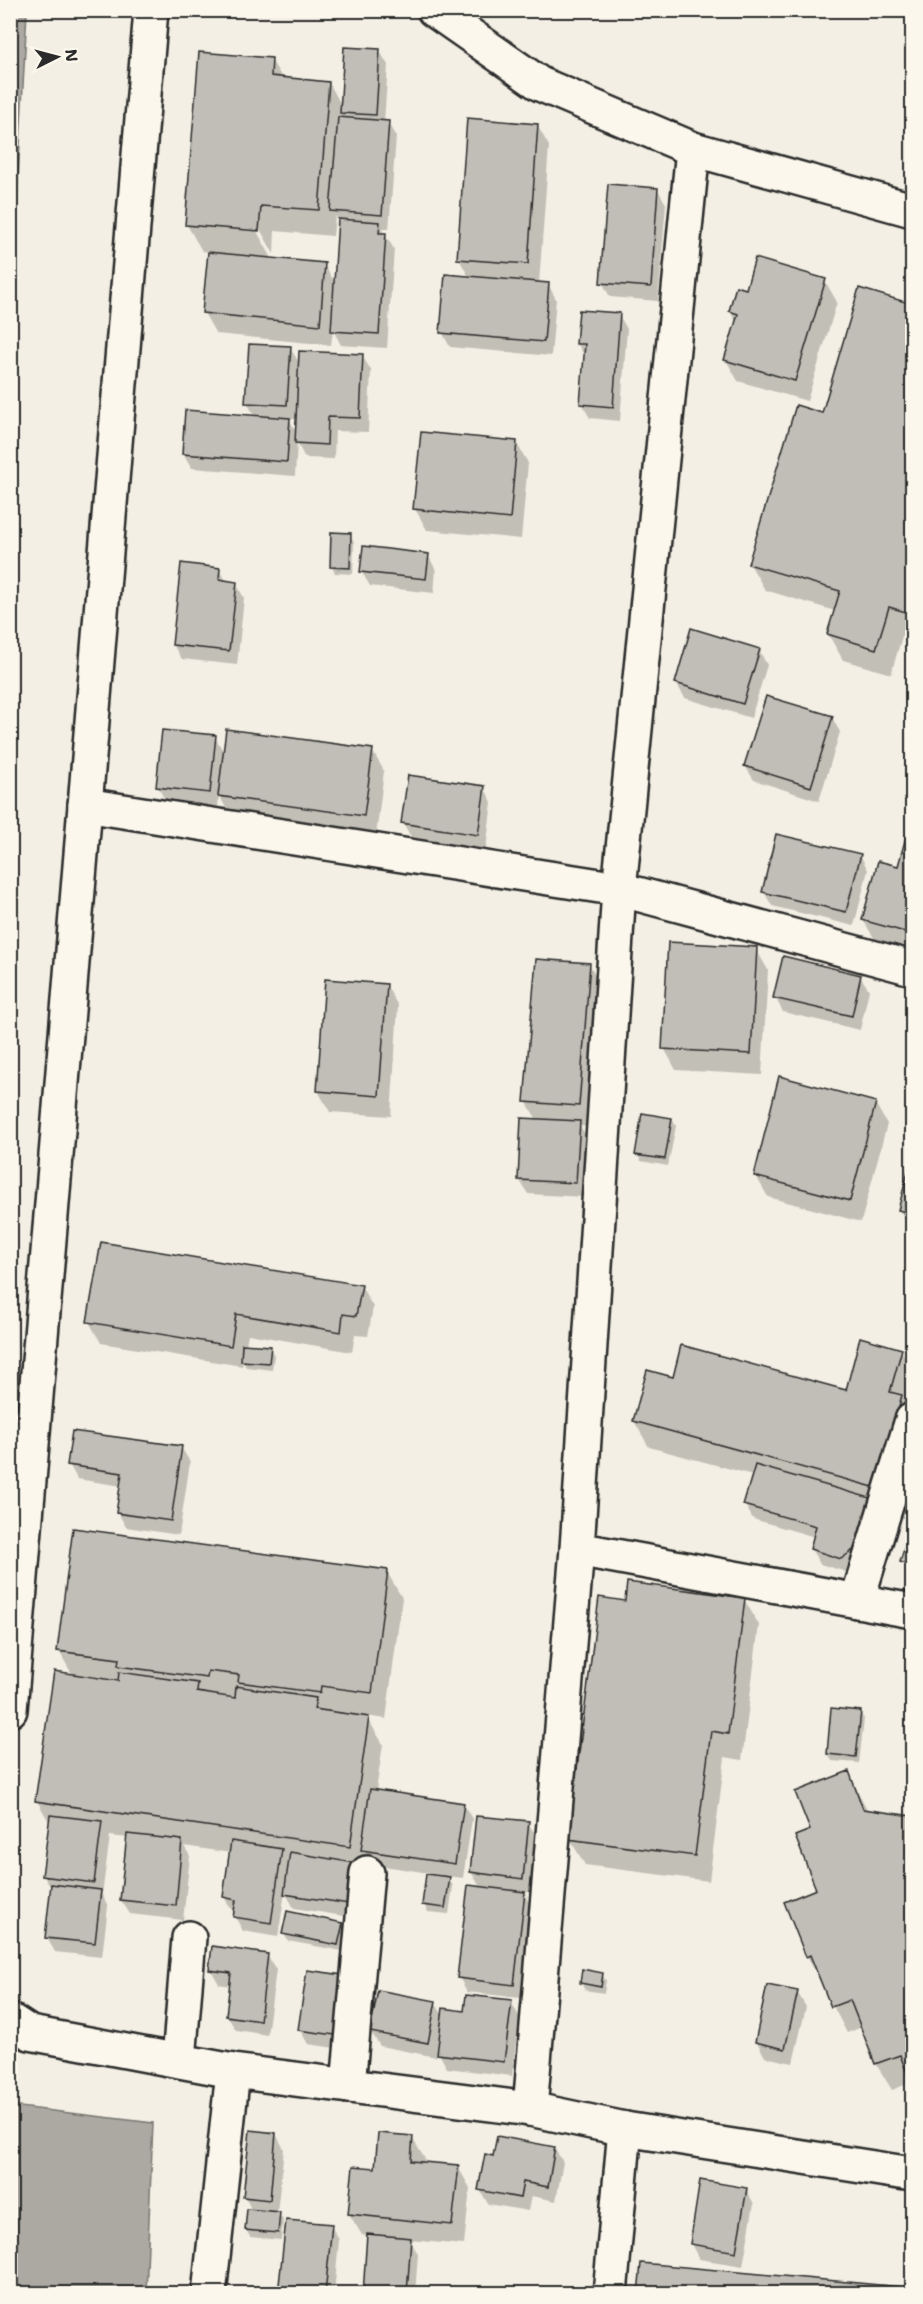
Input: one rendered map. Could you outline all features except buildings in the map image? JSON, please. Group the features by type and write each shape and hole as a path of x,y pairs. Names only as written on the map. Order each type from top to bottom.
{"street":[{"path":"10,1710 151,10"},
{"path":"434,10 540,84 693,149 912,210"},
{"path":"530,2109 578,1549 619,889 693,149"},
{"path":"85,805 619,889 912,968"},
{"path":"857,1601 912,1420"},
{"path":"578,1549 912,1611"},
{"path":"348,2086 367,1873"},
{"path":"179,2060 189,1938"},
{"path":"10,2020 30,2033 233,2071 530,2109 625,2129 912,2174"},
{"path":"209,2294 233,2071"},
{"path":"610,2294 625,2129"}],"shaded area":[{"path":"10,11 27,11 11,312"},
{"path":"11,2106 153,2123 146,2293 11,2293"}]}
